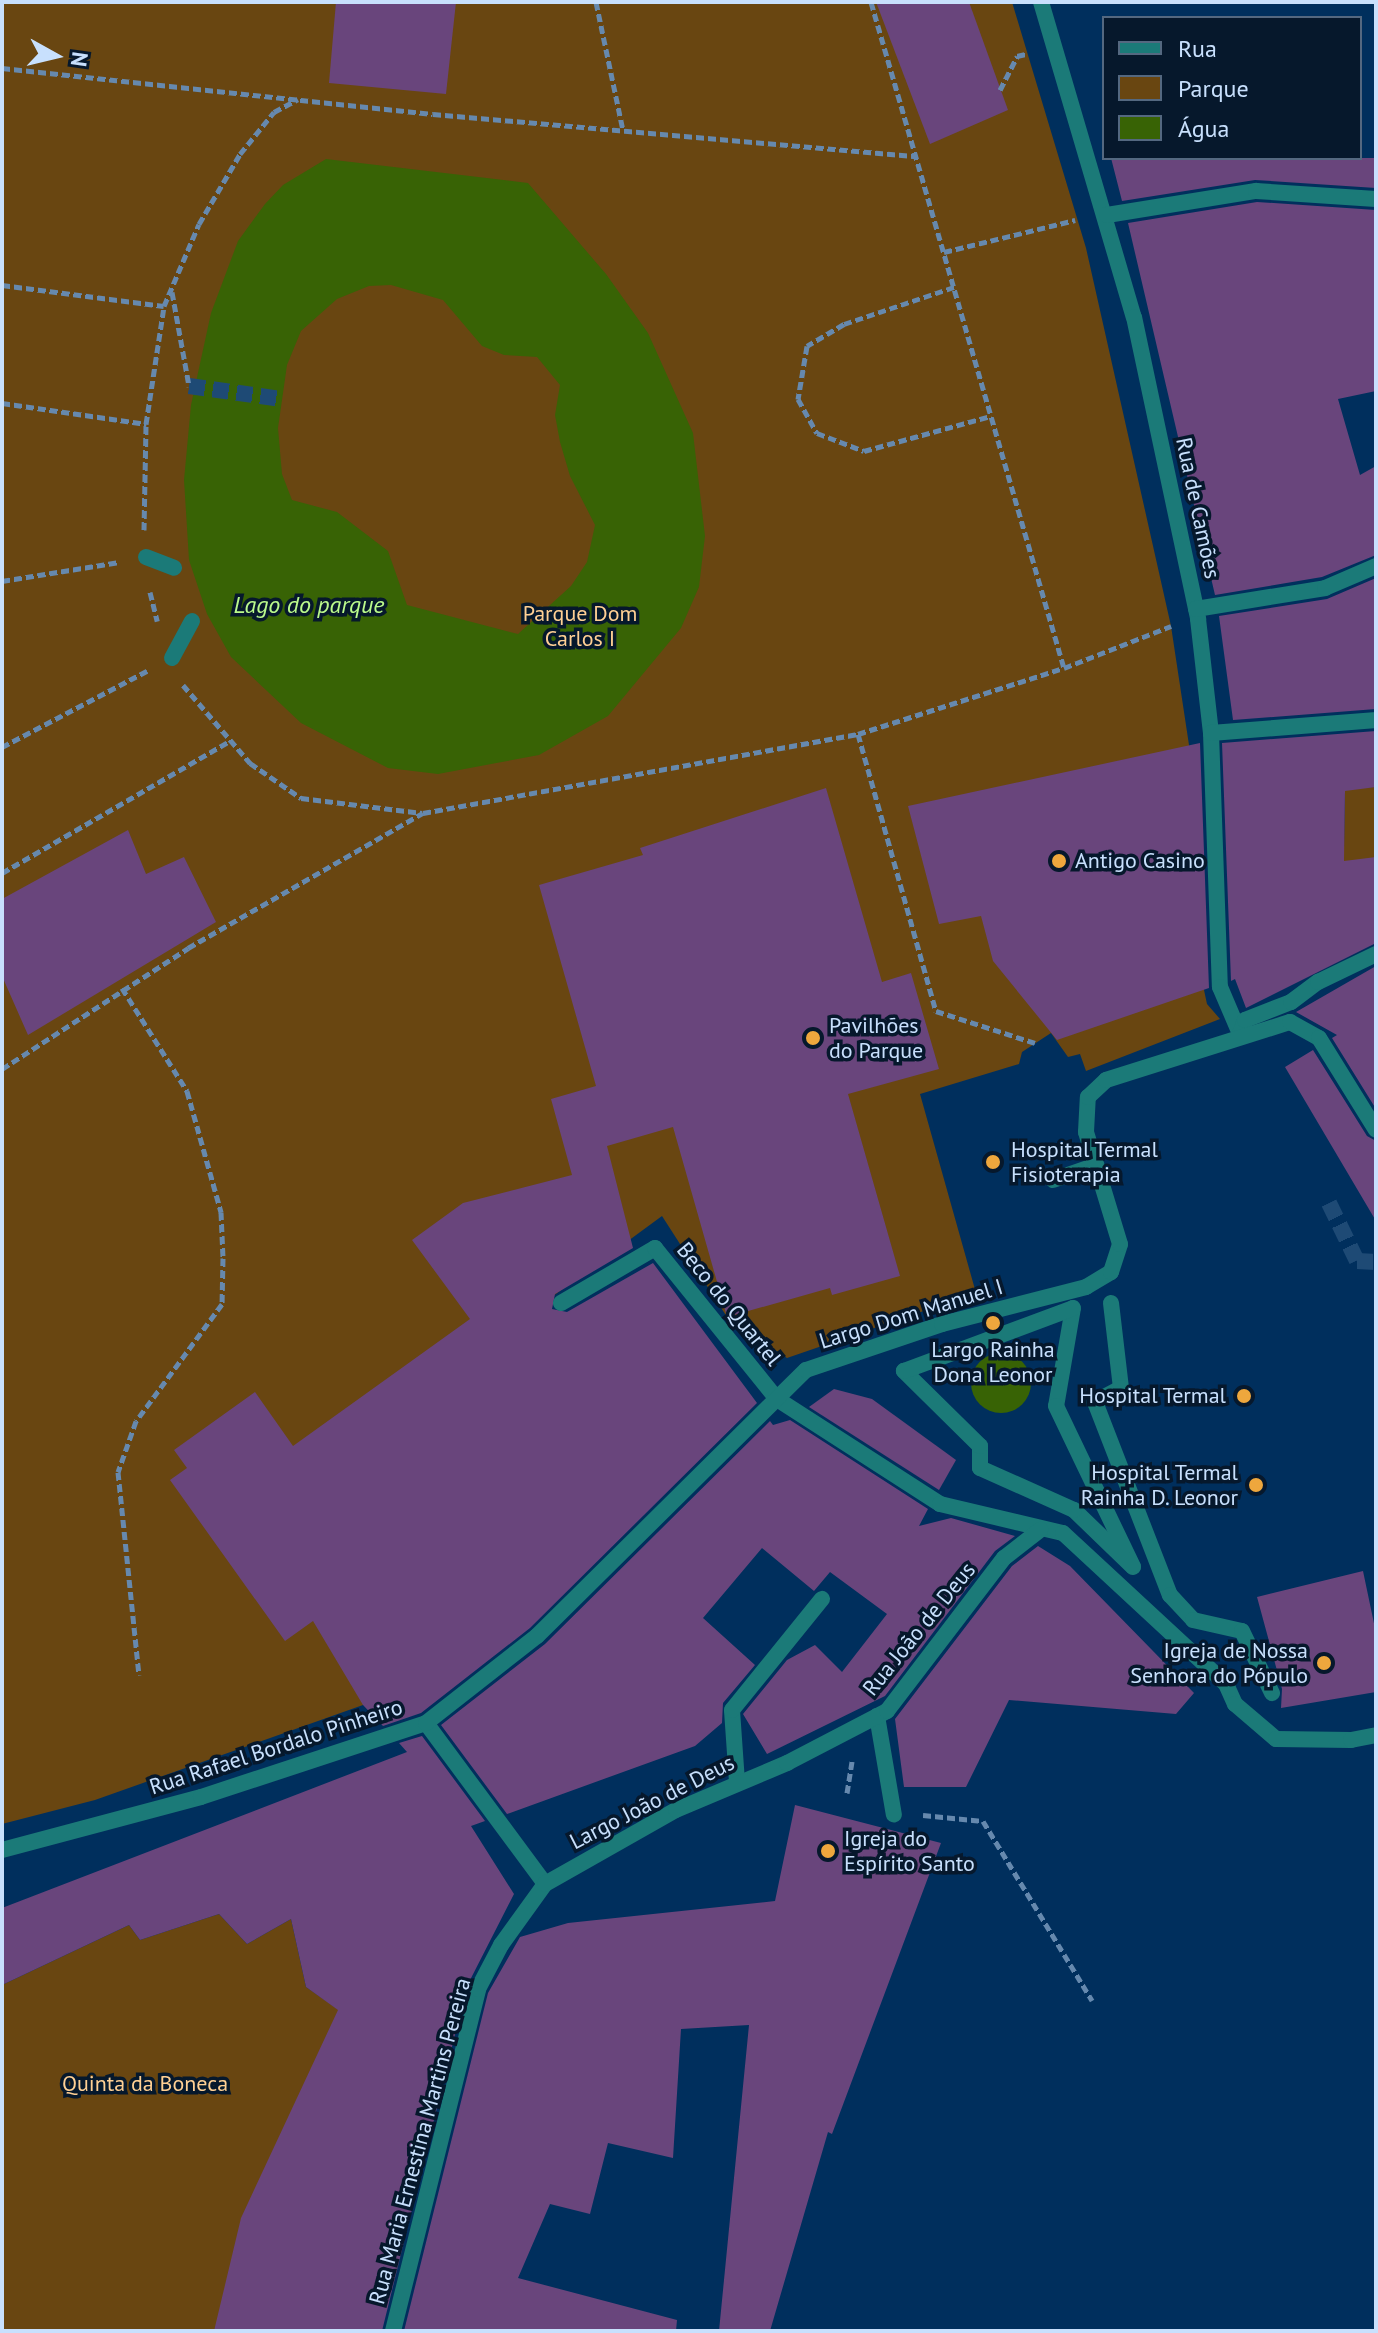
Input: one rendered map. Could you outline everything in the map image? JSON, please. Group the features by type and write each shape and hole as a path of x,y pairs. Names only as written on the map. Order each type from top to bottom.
{"street":[{"name":"Rua de Camões","path":"1041,2 1107,215 1162,439 1196,609 1211,733 1220,987 1240,1034"},
{"path":"1107,215 1256,191 1376,199"},
{"path":"146,557 174,568"},
{"path":"1196,609 1325,588 1376,566"},
{"path":"172,658 192,621"},
{"path":"1211,733 1376,720"},
{"path":"1240,1034 1245,1020 1291,1002 1318,982 1376,954"},
{"path":"1053,1180 1097,1165 1086,1132 1088,1097 1106,1080 1240,1034 1290,1022 1319,1038 1376,1130"},
{"name":"Largo Dom Manuel I","path":"777,1399 806,1370 942,1324 1086,1287 1111,1272 1120,1244 1097,1165"},
{"name":"Beco do Quartel","path":"561,1303 655,1248 777,1399"},
{"path":"1111,1303 1121,1388 1095,1402 1170,1595 1193,1620 1242,1631 1272,1693"},
{"path":"1073,1308 1056,1406 1133,1567 1074,1510 980,1468 980,1446 904,1371 1073,1308"},
{"path":"777,1399 940,1504 1063,1533 1226,1684 1235,1704 1276,1739 1351,1740 1376,1735"},
{"name":"Rua Rafael Bordalo Pinheiro","path":"2,1850 201,1797 426,1723 537,1636 777,1399"},
{"name":"Rua João de Deus","path":"781,1765 877,1716 1004,1558 1040,1530"},
{"path":"737,1782 732,1710 822,1599"},
{"path":"877,1716 894,1815"},
{"path":"426,1723 545,1884"},
{"name":"Largo João de Deus","path":"545,1884 737,1782 781,1765"},
{"name":"Rua Maria Ernestina Martins Pereira","path":"393,2331 478,1989 501,1945 545,1884"}],"path":[{"path":"596,2 623,131"},
{"path":"871,2 1064,668"},
{"path":"1000,90 1017,56 1027,54"},
{"path":"2,68 623,131 916,156"},
{"path":"298,99 274,112 240,154 199,224 164,306 146,424 142,498 146,557 160,636 183,685 250,763 301,798 423,813 858,734 1064,668 1171,626"},
{"path":"944,252 1072,221"},
{"path":"2,285 164,306"},
{"path":"954,287 844,324 807,346 798,399 817,433 864,451 991,416"},
{"path":"171,292 189,386"},
{"path":"2,403 146,424"},
{"path":"2,581 146,557"},
{"path":"2,747 172,658"},
{"path":"858,734 936,1011 1035,1043"},
{"path":"2,873 230,741"},
{"path":"2,1069 122,988 423,813"},
{"path":"122,988 187,1091 221,1212 223,1258 222,1304 136,1421 118,1472 139,1675"},
{"path":"894,1815 983,1821 1092,2000"}],"green space":[{"name":"Parque Dom Carlos I","path":"2,2 1012,2 1086,248 1171,626 1189,745 1204,990 1207,1004 1220,1019 1086,1071 1080,1054 1068,1057 1051,1033 1022,1052 1019,1064 920,1094 976,1293 787,1358 727,1317 662,1216 549,1299 363,1705 95,1800 2,1824"},
{"path":"1376,787 1376,857 1343,909 1345,788"},
{"name":"Quinta da Boneca","path":"219,1914 247,1944 291,1919 306,1987 339,2010 214,2331 2,2331 2,1985 129,1925 140,1940"}],"water":[{"name":"Lago do parque","path":"326,159 528,183 606,274 648,333 693,433 705,536 699,587 681,628 608,716 539,755 438,774 388,768 301,723 231,657 207,614 189,560 184,480 191,405 211,313 238,241 283,185","holes":["391,285 443,300 482,346 504,355 537,357 560,385 555,415 560,442 570,476 595,525 587,562 571,586 518,634 407,605 388,551 337,512 292,500 282,474 278,428 287,365 301,331 337,299 369,286"]},
{"path":"1001,1353 1013,1355 1022,1362 1029,1371 1029,1395 1022,1404 1013,1411 1001,1413 989,1411 980,1404 973,1395 971,1383 973,1371 980,1362 989,1355"}],"building":[{"path":"336,2 456,2 446,94 329,83"},
{"path":"876,2 969,2 1008,110 930,144"},
{"path":"1376,158 1376,188 1255,180 1122,201 1112,160"},
{"path":"1257,202 1376,210 1376,391 1338,399 1360,475 1376,466 1376,555 1322,577 1215,595 1128,223"},
{"path":"1376,578 1376,709 1233,720 1219,616 1327,599"},
{"path":"1376,731 1376,787 1345,791 1344,861 1376,857 1376,943 1246,1008 1235,979 1231,981 1222,743"},
{"name":"Antigo Casino","path":"1200,743 1209,988 1057,1040 993,961 981,916 939,924 908,806"},
{"path":"826,788 882,982 911,973 939,1069 848,1094 900,1276 832,1295 830,1288 727,1317 673,1127 607,1146 633,1248 555,1294 552,1309 567,1312 653,1263 757,1403 530,1628 421,1713 383,1726 363,1705 313,1621 285,1641 170,1480 187,1468 174,1450 255,1392 293,1446 470,1319 412,1240 463,1203 572,1175 551,1099 596,1086 539,885 643,855 640,848"},
{"path":"128,830 146,874 184,857 216,922 28,1035 2,976 2,899"},
{"path":"1376,966 1376,1109 1332,1038 1337,1035 1296,1012"},
{"path":"1313,1050 1367,1136 1376,1141 1376,1221 1285,1067"},
{"path":"834,1389 872,1399 956,1460 939,1490 809,1407"},
{"path":"790,1420 928,1509 919,1526 951,1518 1015,1536 995,1551 885,1696 767,1754 743,1714 787,1660 815,1645 842,1672 887,1614 830,1572 814,1591 762,1548 703,1618 755,1665 723,1703 722,1723 695,1746 507,1814 441,1725 545,1644 770,1421 773,1425"},
{"path":"1038,1546 1070,1566 1194,1693 1176,1714 1009,1700 966,1787 904,1787 895,1719 1012,1566"},
{"name":"Igreja de Nossa Senhora do Pópulo","path":"1363,1571 1376,1633 1376,1692 1281,1708 1282,1689 1257,1597"},
{"path":"422,1736 485,1821 471,1826 514,1894 467,1986 382,2331 214,2331 241,2218 338,2010 306,1987 291,1919 247,1944 219,1914 140,1940 129,1925 2,1985 2,1908 407,1752 399,1743"},
{"path":"795,1805 941,1843 832,2134 828,2132 770,2331 719,2331 749,2025 681,2029 673,2158 608,2143 590,2214 550,2204 518,2278 677,2320 676,2331 404,2331 488,1993 520,1937 568,1923 775,1901"}],"tunnel":[{"path":"189,386 282,399"},
{"path":"1329,1203 1357,1261 1376,1262"}],"place":[{"name":"Antigo Casino","path":"1059,861"},
{"name":"Pavilhões do Parque","path":"813,1038"},
{"name":"Hospital Termal Fisioterapia","path":"993,1162"},
{"name":"Largo Rainha Dona Leonor","path":"993,1323"},
{"name":"Hospital Termal","path":"1244,1396"},
{"name":"Hospital Termal Rainha D. Leonor","path":"1256,1485"},
{"name":"Igreja de Nossa Senhora do Pópulo","path":"1324,1663"},
{"name":"Igreja do Espírito Santo","path":"828,1851"}]}
